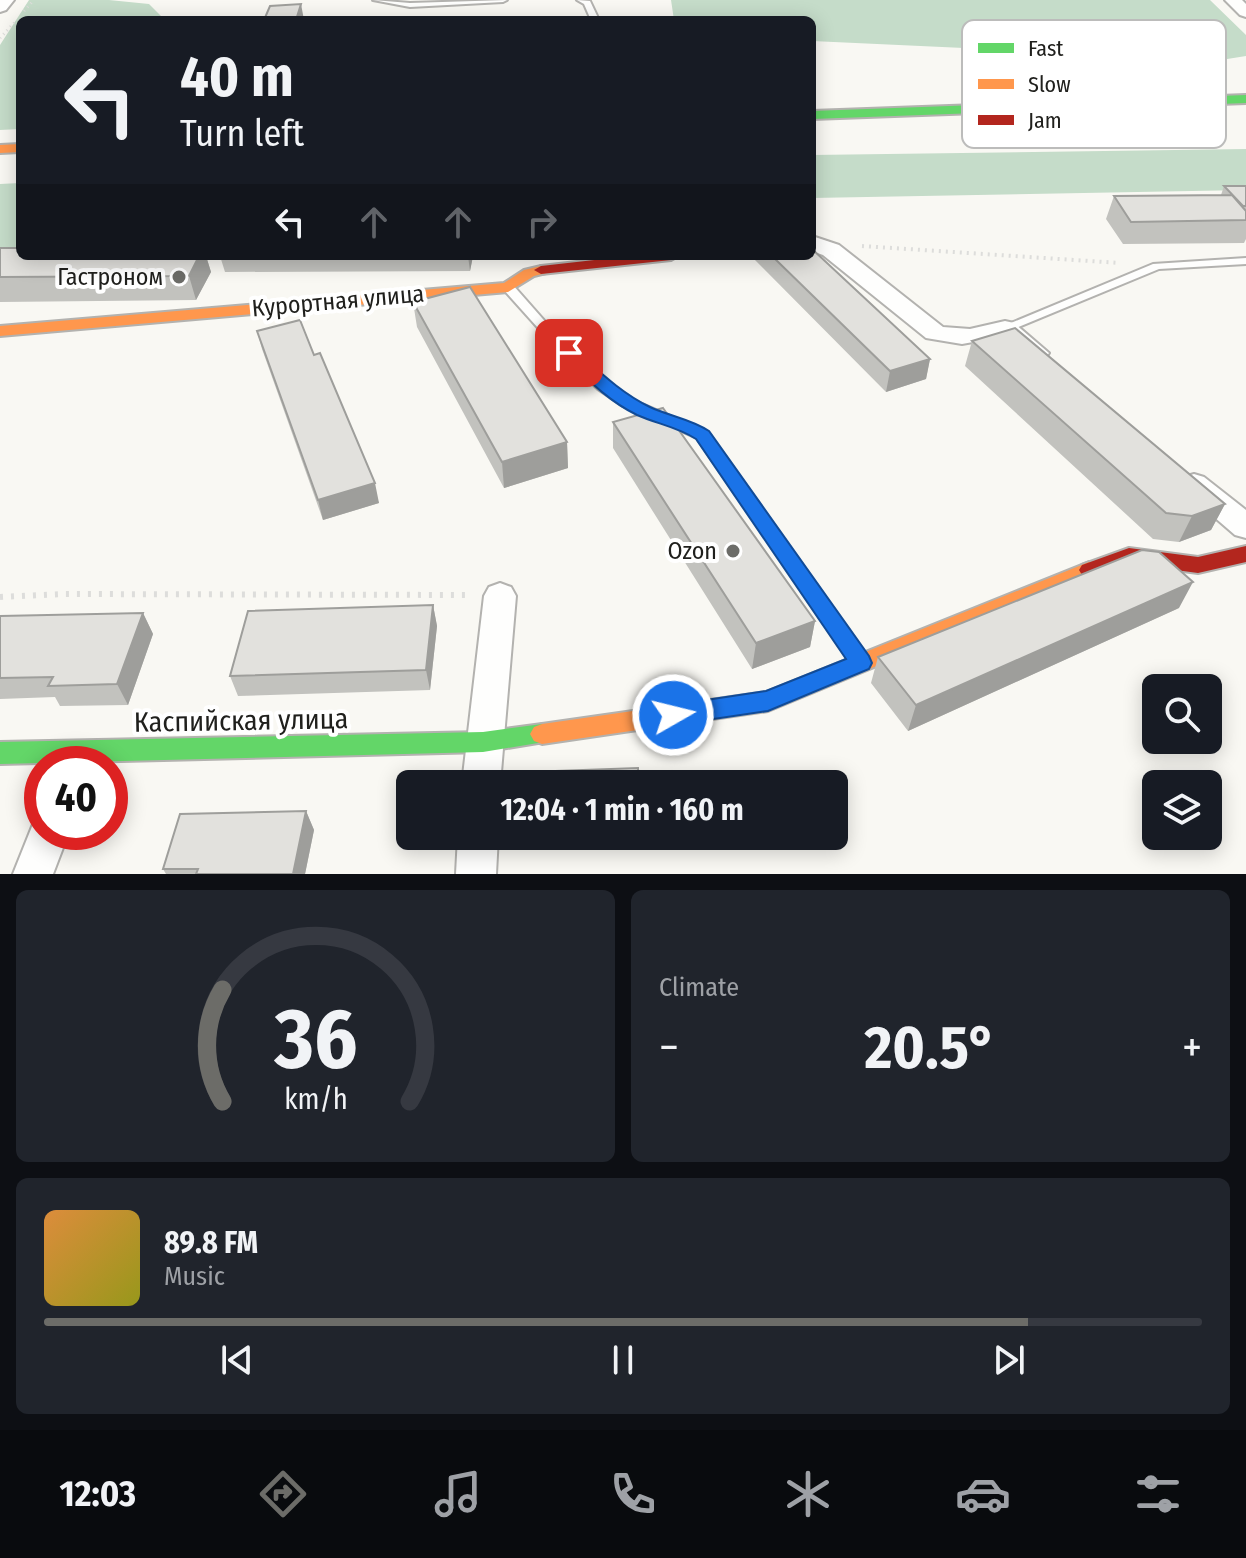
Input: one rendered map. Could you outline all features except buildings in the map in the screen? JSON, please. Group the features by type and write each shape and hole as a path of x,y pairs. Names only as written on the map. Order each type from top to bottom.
{"street":[{"path":"0,7 6,0"},
{"path":"1233,0 1246,12"},
{"path":"1226,100 1246,99"},
{"path":"816,115 962,109"},
{"path":"816,244 831,250 935,333 980,337 1005,328 1053,368"},
{"name":"Курортная улица","path":"0,331 508,287 529,273 545,269 632,260"},
{"path":"1174,467 1246,527"},
{"name":"Каспийская улица","path":"128,756 483,742 768,701 1112,560 1129,556 1198,565 1246,554"},
{"path":"482,770 500,596"},
{"name":"Каспийская улица","path":"0,753 24,755"},
{"path":"33,874 42,850"},
{"path":"476,874 477,850"}],"lane":[{"path":"377,0 410,5 503,0"},
{"path":"581,0 587,3 593,16"},
{"path":"1005,328 1157,266 1246,261"},
{"path":"508,287 569,353 616,396 702,435 861,663"}],"path":[{"path":"859,246 1157,266"},
{"path":"0,597 63,594 500,596"}],"green space":[{"path":"29,0 109,0 149,4 161,16 19,16"},
{"path":"671,0 1210,0 1246,35 1246,56 1226,59 1226,20 962,20 962,48 816,41 816,16 673,16"},
{"path":"16,20 16,129 0,130 0,45"},
{"path":"1246,149 1246,190 816,198 816,155"},
{"path":"16,183 16,257 0,263 0,184"}],"traffic: fast":[{"path":"1226,100 1246,99"},
{"path":"816,115 962,109"},
{"path":"0,753 483,742 542,734"}],"traffic: slow":[{"path":"0,149 16,148"},
{"path":"0,331 508,287 529,273 541,270"},
{"path":"542,734 768,701 1089,570"}],"traffic: jam":[{"path":"541,270 634,260"},
{"path":"1089,570 1129,556 1198,565 1246,554"}],"place":[{"name":"Гастроном","path":"179,277"},
{"name":"Ozon","path":"733,551"}],"route":[{"path":"569,353 616,396 702,435 861,663 768,701 673,715"}]}
